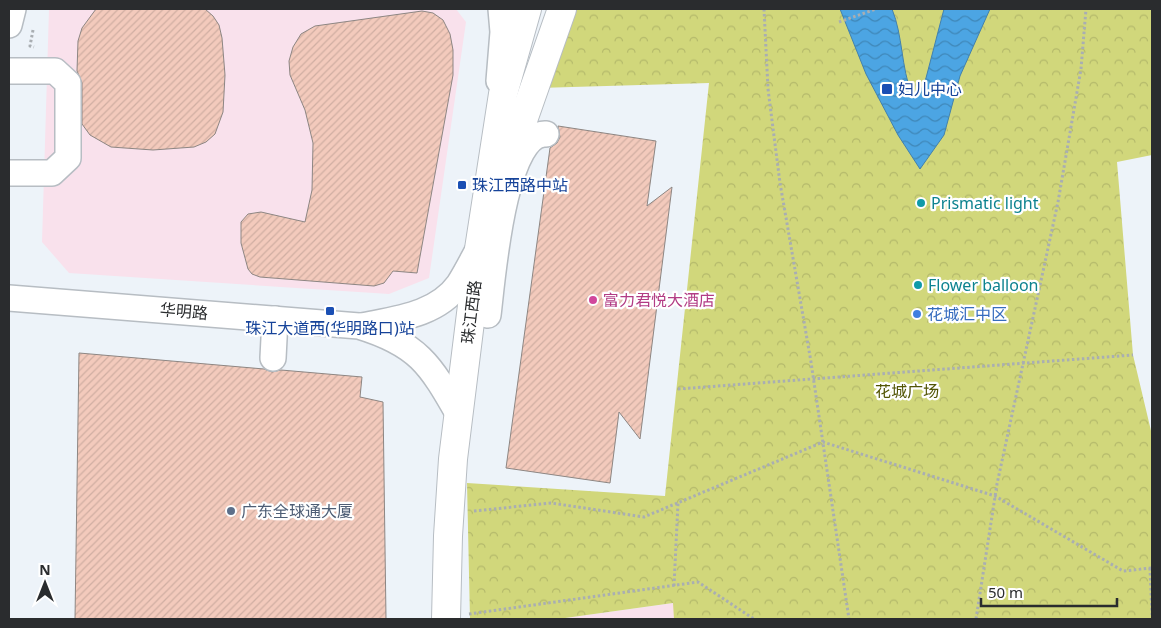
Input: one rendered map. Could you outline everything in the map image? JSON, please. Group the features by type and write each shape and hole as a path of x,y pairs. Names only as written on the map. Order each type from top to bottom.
{"main road":[{"name":"珠江西路","path":"458,617 448,536 458,416 479,249 503,94 527,9"},
{"path":"479,249 562,9"}],"street":[{"path":"9,25 13,9"},
{"path":"493,156 503,32 502,9"},
{"path":"9,71 55,71 68,83 68,158 52,173 9,173"},
{"path":"488,315 498,237 510,180 518,158 530,140 546,134"},
{"path":"359,326 423,312 442,301 458,285 479,249"},
{"name":"华明路","path":"9,298 359,326"},
{"path":"273,358 276,319"},
{"path":"359,326 388,335 405,344 420,357 434,372 458,416"}],"path":[{"path":"764,9 768,89 775,145 850,619"},
{"path":"839,22 876,9"},
{"path":"976,619 995,496 1058,202 1081,69 1086,9"},
{"path":"33,30 30,46 34,47"},
{"path":"678,389 1132,355"},
{"path":"474,511 551,503 644,517 823,442 995,496 1123,571 1151,568 1152,616"},
{"path":"674,586 678,502"},
{"path":"458,617 698,582 754,619"}],"shaded area":[{"path":"49,9 456,9 466,22 429,278 389,294 69,273 42,242"},
{"path":"674,603 674,619 558,619"}],"green space":[{"name":"花城广场","path":"558,9 1152,9 1152,155 1117,162 1133,355 1152,435 1152,619 674,619 673,603 558,619 470,619 467,483 665,496 709,83 538,88"}],"water":[{"path":"840,9 892,9 896,19 908,84 912,95 920,92 926,78 944,9 990,9 960,76 944,135 920,169 898,135 866,74"}],"building":[{"path":"96,9 205,9 213,16 219,25 222,38 225,75 223,112 215,134 206,142 194,147 153,150 111,147 90,135 82,124 82,83 77,71 78,41 82,28"},
{"path":"422,11 433,13 443,20 450,34 453,50 453,75 417,273 393,271 384,283 374,286 260,277 252,274 248,269 241,243 241,222 248,214 261,212 305,222 312,190 313,143 305,110 290,75 289,61 293,47 301,34 315,26"},
{"name":"富力君悦大酒店","path":"558,126 656,141 647,206 672,187 640,439 619,412 610,483 506,468 550,148 557,143 560,137"},
{"name":"广东全球通大厦","path":"79,353 264,369 272,372 281,370 362,377 360,397 383,402 386,619 75,619"}],"place":[{"name":"妇儿中心","path":"887,89"},
{"name":"珠江西路中站","path":"462,185"},
{"name":"Prismatic light","path":"921,203"},
{"name":"Flower balloon","path":"918,285"},
{"name":"富力君悦大酒店","path":"593,300"},
{"name":"珠江大道西(华明路口)站","path":"330,311"},
{"name":"花城汇中区","path":"917,314"},
{"name":"广东全球通大厦","path":"231,511"}]}
